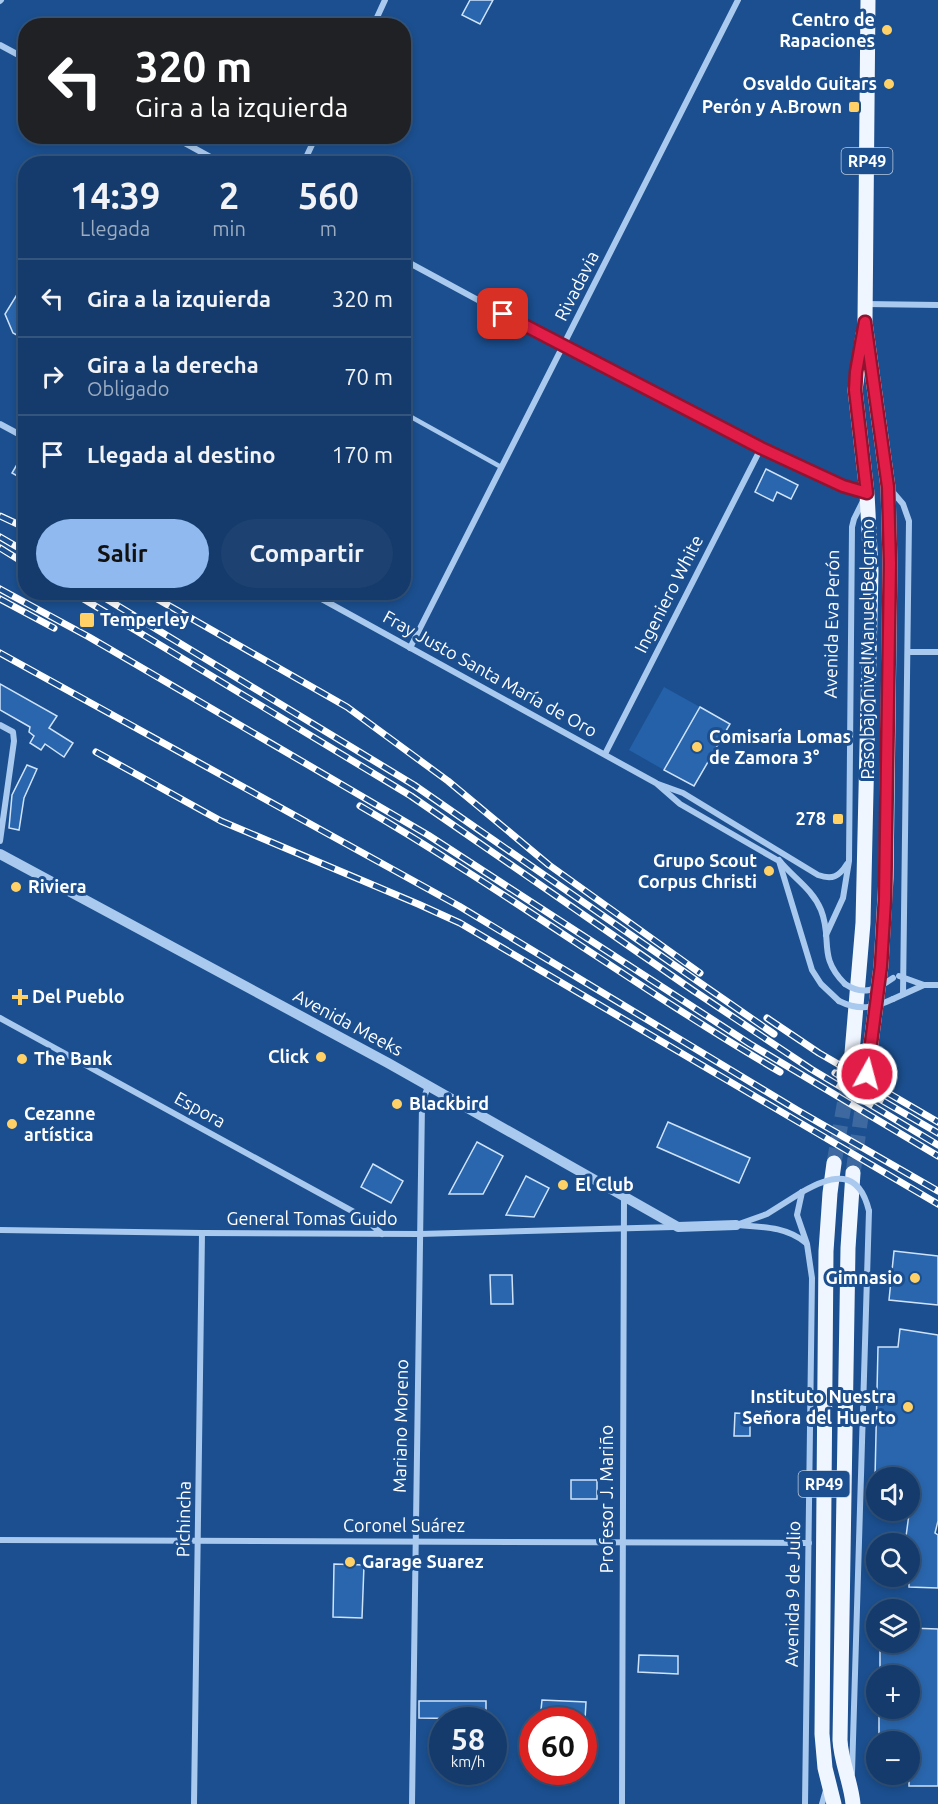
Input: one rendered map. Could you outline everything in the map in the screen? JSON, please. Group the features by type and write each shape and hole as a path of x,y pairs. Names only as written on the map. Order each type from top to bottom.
{"main road":[{"name":"RP49","path":"865,322 868,0"},
{"name":"Paso bajo nivel Manuel Belgrano","path":"865,322 888,487 890,563 886,878 881,966 867,1074"},
{"name":"Paso bajo nivel Manuel Belgrano","path":"851,1065 863,922 871,571 867,493 855,390 865,322"},
{"name":"RP49","path":"834,1163 828,1210 826,1263 822,1734 828,1784 834,1804"},
{"name":"RP49","path":"853,1173 848,1260 840,1740 842,1762 853,1798"}],"street":[{"path":"377,18 385,0"},
{"name":"Rivadavia","path":"410,648 738,0"},
{"path":"0,45 18,55"},
{"path":"187,144 208,156"},
{"path":"411,264 563,346 761,448 843,486 867,493"},
{"path":"865,304 938,305"},
{"path":"0,424 18,434"},
{"name":"Ingeniero White","path":"605,754 761,448"},
{"path":"888,487 903,504 909,521 903,994"},
{"name":"Avenida Eva Perón","path":"826,935 843,898 849,861 852,527 867,493"},
{"name":"Fray Justo Santa María de Oro","path":"323,600 656,783 683,793 826,878 839,876 849,861"},
{"path":"908,652 938,652"},
{"path":"0,725 13,732 14,741 0,841"},
{"name":"Fray Justo Santa María de Oro","path":"656,783 680,804 779,861 813,895 821,910 829,963 835,974 851,989 872,991 892,978 902,976"},
{"path":"778,851 812,970 821,984 839,1001 857,1008 868,1008 924,985"},
{"name":"Avenida Meeks","path":"0,854 428,1085 678,1227"},
{"path":"902,976 924,985 938,985"},
{"name":"Espora","path":"0,1018 363,1217 382,1234"},
{"name":"Mariano Moreno","path":"412,1804 422,1104 428,1085"},
{"path":"736,1225 767,1214 828,1179 844,1179 861,1190 869,1211 853,1798"},
{"name":"Avenida 9 de Julio","path":"802,1192 797,1215 807,1244 812,1278 805,1804"},
{"name":"Profesor J. Mariño","path":"621,1804 624,1195"},
{"path":"678,1227 736,1225 787,1231 796,1234 807,1244"},
{"name":"General Tomas Guido","path":"0,1230 420,1234 678,1227"},
{"name":"Pichincha","path":"194,1804 202,1233"},
{"name":"Coronel Suárez","path":"0,1540 809,1543"},
{"path":"822,1804 828,1784"}],"lane":[{"path":"411,417 501,467"}],"shaded area":[{"path":"664,687 700,707 664,770 629,750"}],"building":[{"path":"470,0 493,0 480,24 462,15"},
{"path":"18,293 18,336 13,333 5,314"},
{"path":"18,463 18,476 12,473"},
{"path":"766,469 798,485 791,499 777,492 773,501 755,492"},
{"path":"0,684 57,716 49,728 73,743 64,757 45,744 41,750 30,743 34,736 29,732 30,727 0,710"},
{"name":"Comisaría Lomas de Zamora 3°","path":"700,707 730,724 694,786 664,770"},
{"path":"27,765 37,769 24,798 19,830 9,828 12,795"},
{"path":"668,1122 750,1158 739,1183 657,1147"},
{"path":"477,1142 503,1156 483,1194 449,1194"},
{"path":"373,1164 403,1181 391,1203 361,1187"},
{"path":"526,1176 549,1188 534,1217 506,1215"},
{"name":"Gimnasio","path":"894,1251 938,1256 938,1305 889,1300"},
{"path":"490,1275 512,1275 513,1304 491,1304"},
{"name":"Instituto Nuestra Señora del Huerto","path":"900,1329 938,1335 938,1521 935,1533 938,1535 938,1588 909,1587 920,1587 920,1533 906,1533 908,1521 920,1521 920,1467 875,1467 878,1347 898,1347"},
{"path":"735,1413 750,1414 750,1436 734,1436"},
{"path":"571,1480 597,1480 597,1499 571,1499"},
{"path":"334,1564 364,1565 362,1618 333,1617"},
{"path":"920,1628 938,1629 938,1786 909,1786 920,1785 920,1731 879,1731 879,1719 920,1719 920,1665 880,1665 880,1653 920,1653"},
{"path":"639,1655 678,1656 678,1674 638,1672"},
{"path":"542,1700 586,1702 586,1707 541,1707"},
{"path":"419,1701 486,1701 486,1707 429,1707 429,1718 419,1718"}],"tunnel":[{"path":"834,1163 851,1065"},
{"path":"853,1173 867,1074"}],"railway":[{"path":"0,516 18,524"},
{"path":"0,537 18,547"},
{"path":"0,548 18,559"},
{"path":"0,589 18,599"},
{"path":"0,599 54,628"},
{"path":"20,600 89,637 428,835 750,1044 938,1156"},
{"path":"85,600 411,796 811,1069 938,1145"},
{"path":"108,600 414,785 774,1034"},
{"path":"159,600 347,707 448,781 549,865 700,973"},
{"path":"0,653 459,906 797,1110 938,1191"},
{"path":"96,752 221,821 460,923 938,1204"},
{"path":"360,806 466,871 674,1007 780,1072"},
{"path":"767,1018 819,1053 938,1122"},
{"path":"835,1073 938,1133"}],"place":[{"name":"Centro de Rapaciones","path":"887,30"},
{"name":"Osvaldo Guitars","path":"889,84"},
{"name":"Perón y A.Brown","path":"854,107"},
{"name":"Temperley","path":"87,620"},
{"name":"Comisaría Lomas de Zamora 3°","path":"697,747"},
{"name":"278","path":"838,819"},
{"name":"Grupo Scout Corpus Christi","path":"769,871"},
{"name":"Riviera","path":"16,887"},
{"name":"Del Pueblo","path":"20,997"},
{"name":"Click","path":"321,1057"},
{"name":"The Bank","path":"22,1059"},
{"name":"Blackbird","path":"397,1104"},
{"name":"Cezanne artística","path":"12,1124"},
{"name":"El Club","path":"563,1185"},
{"name":"Gimnasio","path":"915,1278"},
{"name":"Instituto Nuestra Señora del Huerto","path":"908,1407"},
{"name":"Garage Suarez","path":"350,1562"}],"route":[{"path":"503,314 761,448 843,486 867,493 855,390 865,322 888,487 890,563 886,878 881,966 867,1074"}]}
